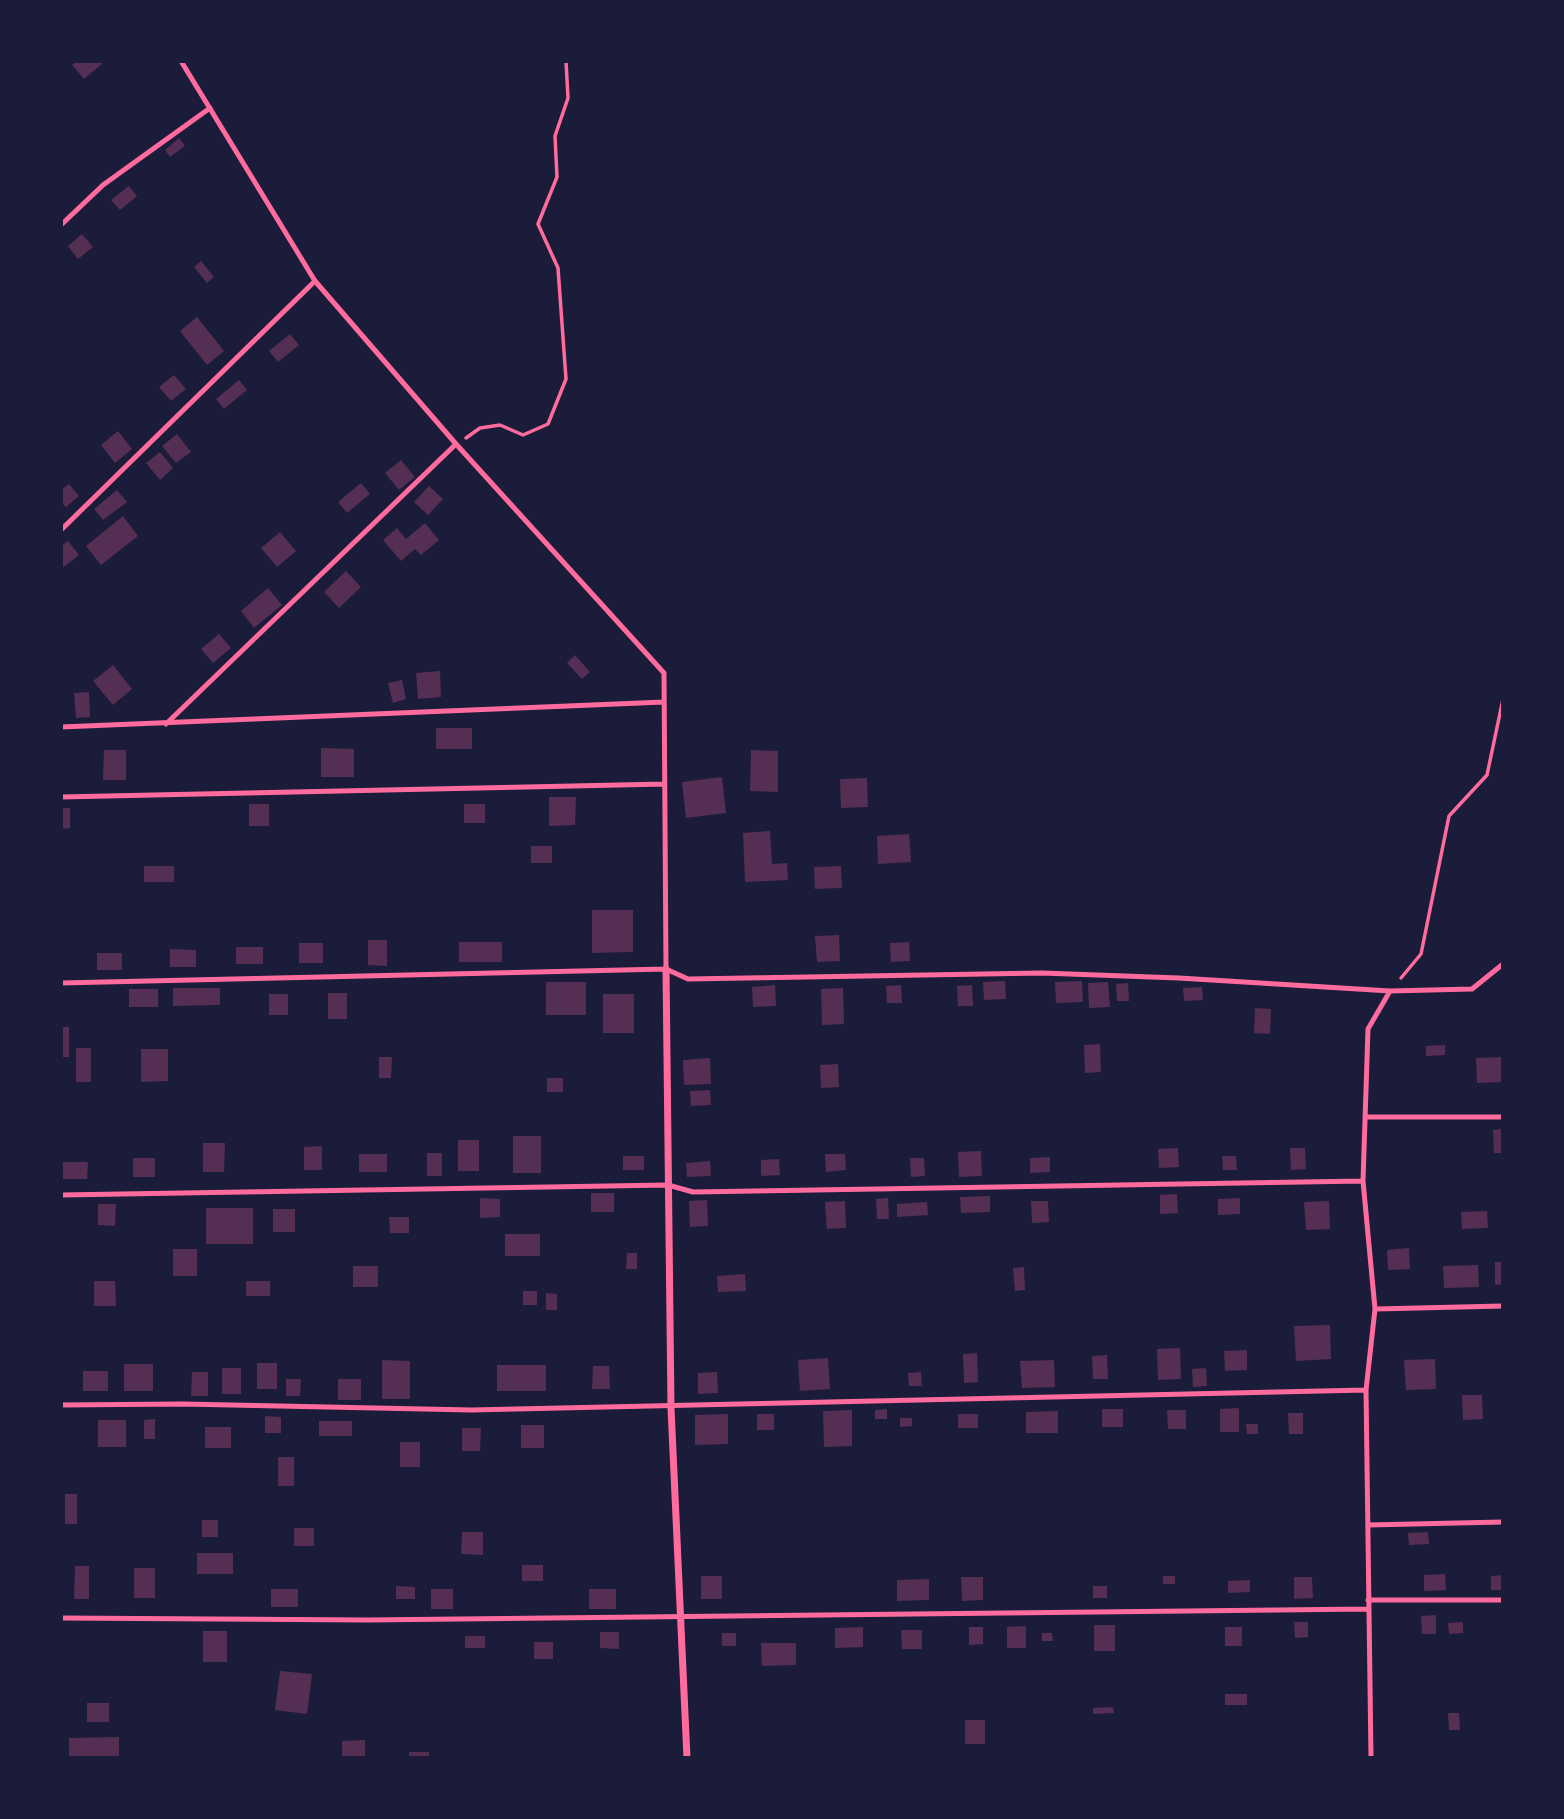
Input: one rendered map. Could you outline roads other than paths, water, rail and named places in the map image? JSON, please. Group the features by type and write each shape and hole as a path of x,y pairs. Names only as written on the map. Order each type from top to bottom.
{"street":[{"path":"666,969 671,1408 687,1758"}],"lane":[{"path":"181,61 315,281 456,444 664,673 666,969"},
{"path":"61,225 103,185 210,108"},
{"path":"61,530 315,281"},
{"path":"166,724 456,444"},
{"path":"61,727 664,702"},
{"path":"61,797 665,784"},
{"path":"61,983 666,969 688,979 1042,973 1193,978 1390,991 1472,989 1503,964"},
{"path":"1371,1758 1366,1390 1375,1308 1363,1181 1368,1029 1390,991"},
{"path":"1367,1117 1503,1117"},
{"path":"61,1195 668,1185 693,1192 1363,1181"},
{"path":"1375,1308 1503,1306"},
{"path":"61,1405 183,1404 471,1410 671,1408 1366,1390"},
{"path":"1368,1525 1503,1522"},
{"path":"1368,1600 1503,1600"},
{"path":"61,1618 680,1617 1368,1609"}]}
